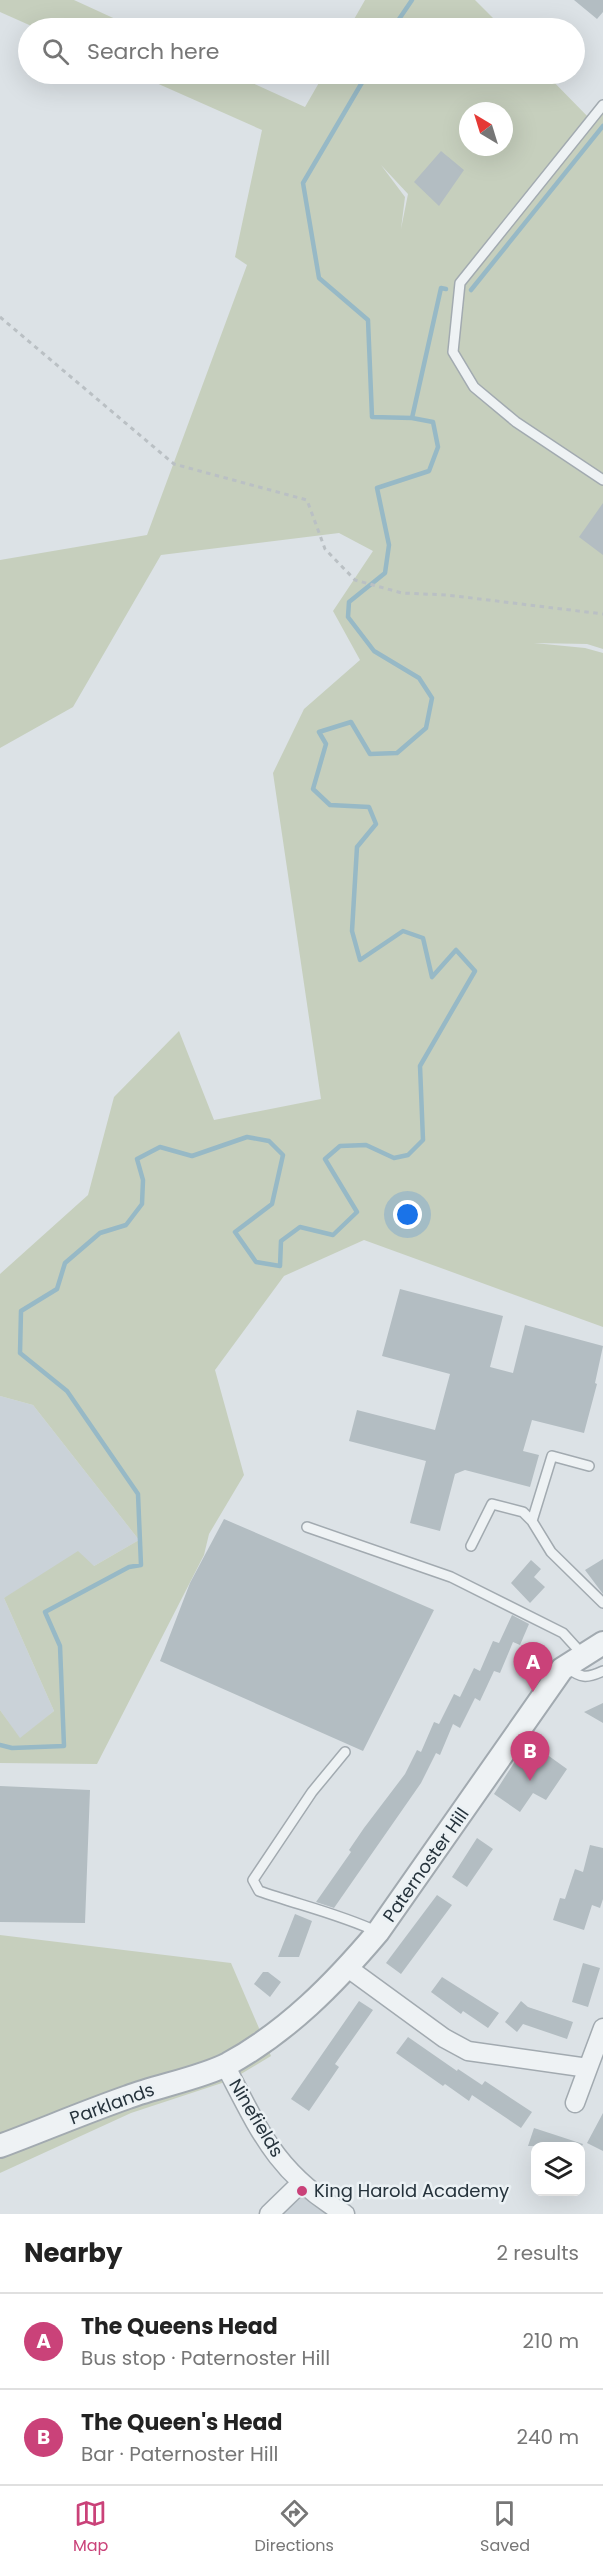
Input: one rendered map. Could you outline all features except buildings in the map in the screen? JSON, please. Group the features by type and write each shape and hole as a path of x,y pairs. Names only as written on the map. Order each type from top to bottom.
{"street":[{"name":"Paternoster Hill","path":"225,2065 283,2029 348,1968 378,1932 574,1661 603,1643"},
{"path":"348,1968 444,2038 468,2051 588,2068"},
{"path":"575,2103 603,2028"},
{"name":"Parklands","path":"0,2146 127,2097 225,2065"},
{"name":"Ninefields","path":"225,2065 276,2157 320,2199 345,2214"},
{"path":"269,2214 301,2183"}],"lane":[{"path":"603,105 460,283 453,352 474,387 516,422 603,480"},
{"path":"532,1521 552,1456 589,1466"},
{"path":"471,1546 492,1504 523,1512 532,1521 551,1552 603,1604"},
{"path":"307,1527 451,1577 563,1633 579,1677 585,1678 603,1671"},
{"path":"345,1752 312,1792 253,1880 259,1891 327,1914 351,1919 378,1932"}],"path":[{"path":"0,316 174,464 307,501 325,549 355,580 402,593 447,595 603,614"}],"shaded area":[{"path":"0,1396 33,1405 139,1540 94,1566 4,1598 54,1711 20,1739 0,1710"},
{"name":"King Harold Academy","path":"301,2183 345,2214 269,2214"}],"green space":[{"path":"0,0 74,0 113,18 18,18 18,20 0,12"},
{"path":"365,0 475,0 493,18 355,18"},
{"path":"158,84 255,84 305,107 318,84 556,84 591,120 603,106 603,649 587,644 534,643 585,648 603,653 603,1327 364,1240 284,1276 215,1370 244,1475 209,1534 204,1555 97,1764 0,1763 0,1710 20,1738 54,1711 4,1598 78,1551 94,1566 139,1540 33,1405 0,1396 0,1274 88,1195 114,1097 179,1031 214,1120 321,1099 273,773 304,709 360,660 333,611 373,551 339,533 161,555 73,707 0,748 0,560 147,535 247,265 235,257 262,130","holes":["381,165 408,194 401,229 405,197"]},
{"path":"0,1935 231,1963 271,2056 231,2080 131,2113 0,2173"}],"waterway":[{"path":"400,18 412,0"},
{"path":"0,1745 12,1748 64,1746 60,1646 45,1612 129,1567 141,1565 138,1494 67,1391 20,1353 21,1311 57,1289 65,1263 100,1233 126,1225 142,1204 143,1180 137,1159 160,1147 192,1156 247,1137 269,1141 283,1155 272,1204 235,1232 256,1262 280,1266 281,1241 300,1227 333,1235 357,1212 325,1159 340,1146 366,1145 394,1158 408,1155 423,1140 420,1066 475,971 456,950 432,977 423,938 403,931 360,960 352,931 357,847 376,824 369,807 330,805 313,789 326,744 319,732 351,722 370,754 397,753 426,728 432,698 419,678 374,651 348,617 349,602 385,573 389,545 377,488 429,471 438,447 433,422 412,418 372,417 368,320 319,278 303,183 361,84"},
{"path":"471,290 603,126"},
{"path":"412,418 441,288 446,289"}],"place":[{"name":"The Queens Head","path":"533,1692"},
{"name":"The Queen's Head","path":"530,1781"},
{"name":"King Harold Academy","path":"302,2191"}]}
